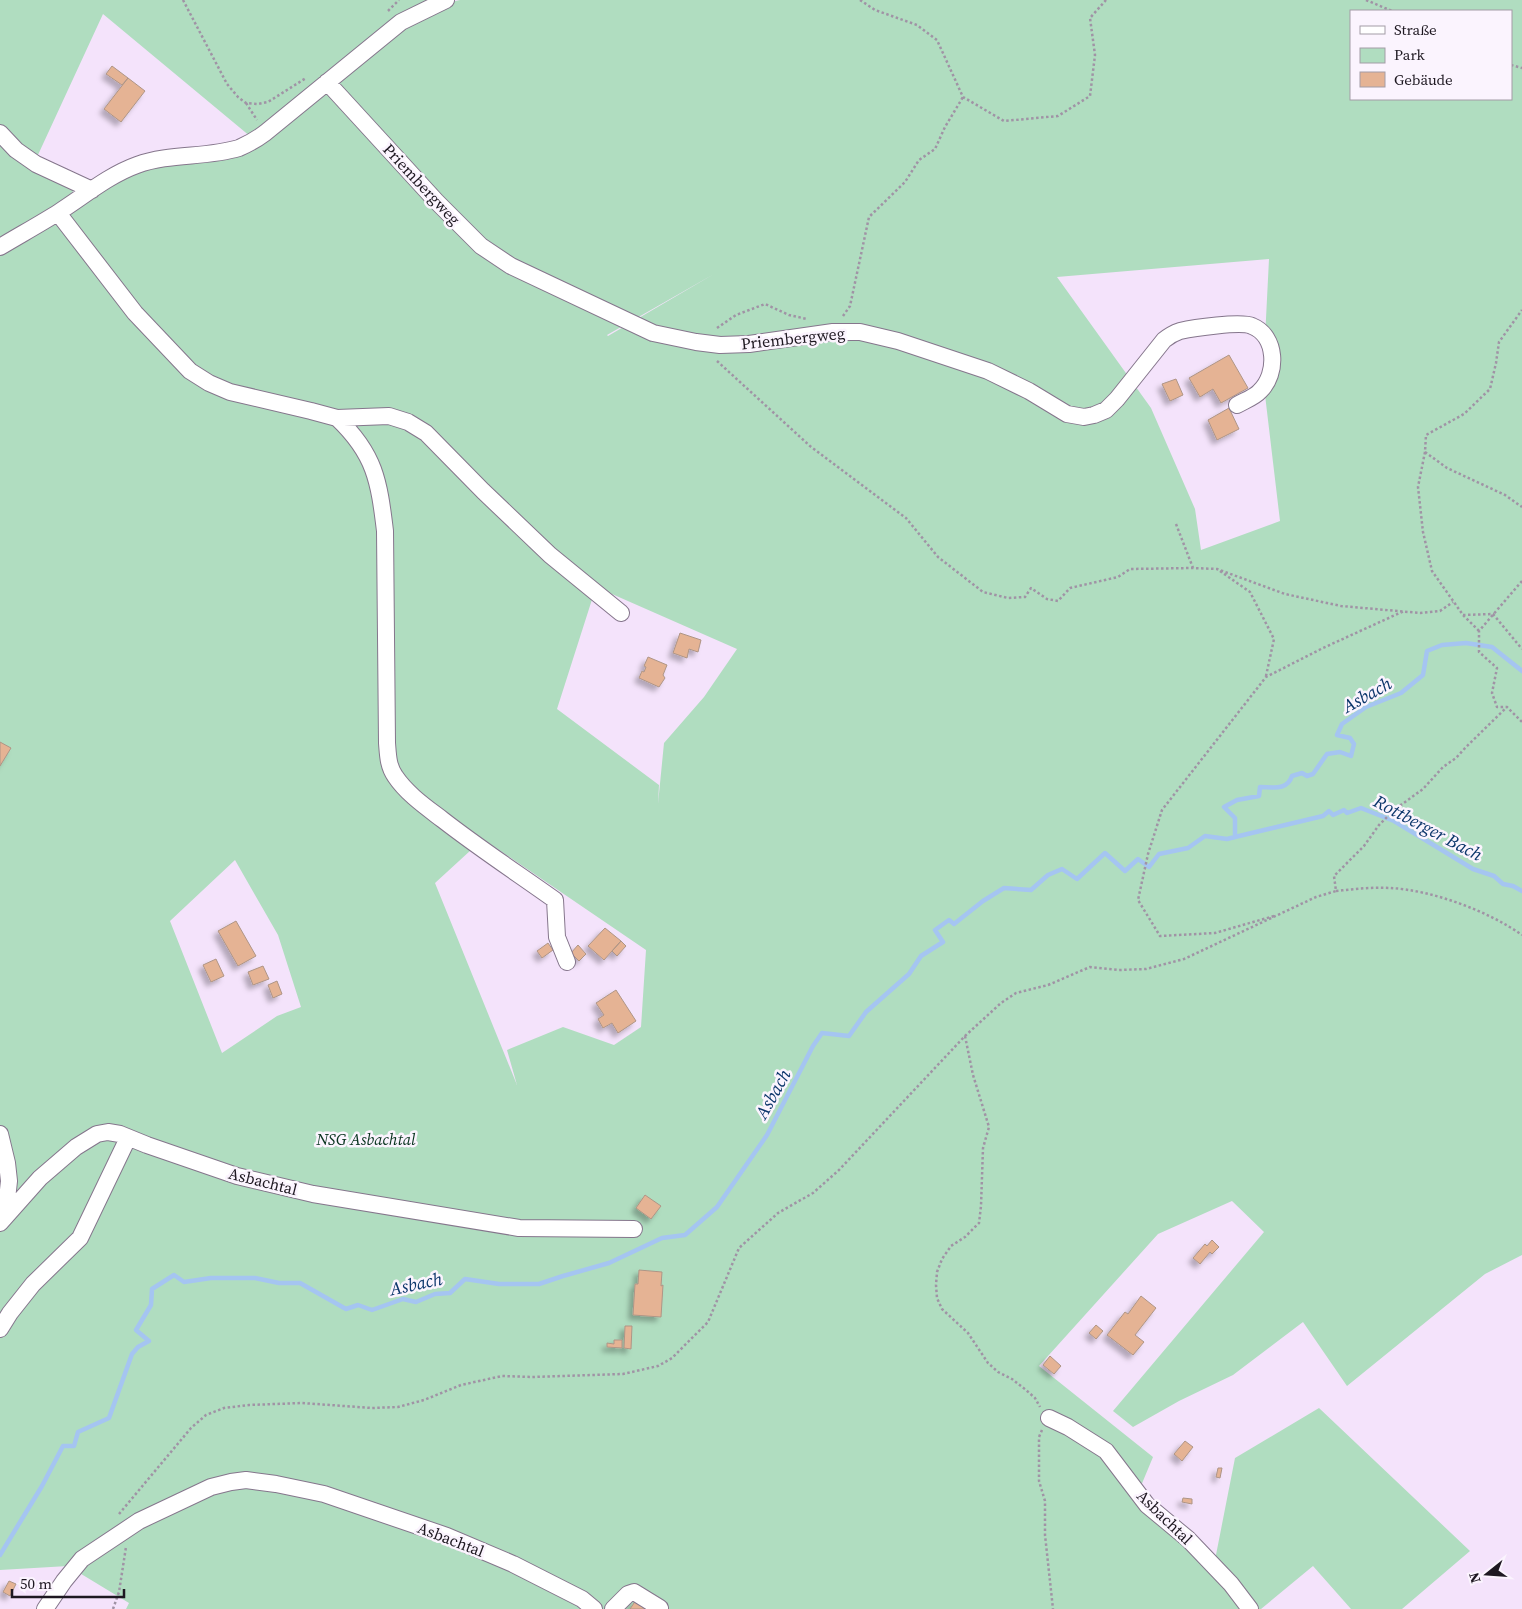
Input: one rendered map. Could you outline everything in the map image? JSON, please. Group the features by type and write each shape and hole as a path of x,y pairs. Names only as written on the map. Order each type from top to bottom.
{"street":[{"path":"0,247 58,213 92,190 137,165 166,158 226,151 240,147 265,133 401,22 446,0"},
{"name":"Priembergweg","path":"327,82 436,201 481,246 496,258 654,333 720,345 749,344 833,332 860,332 907,344 988,371 1029,391 1067,414 1084,417 1106,410 1171,334 1183,330 1243,323 1253,326 1264,333 1270,342 1273,355 1268,380 1260,392 1237,405"},
{"path":"0,133 16,150 36,164 92,190"},
{"path":"58,213 136,313 190,371 230,392 337,418 389,416 408,422 426,432 483,491 550,555 621,613"},
{"path":"337,418 357,438 366,452 374,469 381,499 385,531 387,744 388,760 394,775 422,804 460,834 555,900 557,937 567,962"},
{"name":"Asbachtal","path":"2,1220 40,1178 76,1147 97,1134 108,1132 120,1134 238,1176 313,1194 519,1228 634,1229"},
{"path":"0,1134 9,1181 2,1220"},
{"path":"0,1329 33,1284 80,1238 128,1138"},
{"name":"Asbachtal","path":"1049,1418 1068,1427 1106,1451 1147,1505 1188,1539 1231,1584 1250,1609"},
{"name":"Asbachtal","path":"45,1609 64,1581 82,1560 139,1521 211,1487 246,1480 324,1494 447,1536 513,1564 598,1608"},
{"path":"613,1609 628,1594 634,1592 660,1608"}],"path":[{"path":"182,0 227,84 238,98 246,103 265,133"},
{"path":"382,16 399,0"},
{"path":"860,0 875,10 917,25 937,40 963,97 1004,121 1058,116 1090,96 1095,56 1090,18 1106,0"},
{"path":"1366,0 1390,10"},
{"path":"246,103 258,104 268,102 313,73"},
{"path":"963,97 944,127 935,149 919,160 905,182 869,217 850,306 833,332 812,320 788,315 765,304 736,315 696,342 810,446 906,518 938,556 982,592 1008,598 1025,597 1031,588 1047,599 1058,602 1070,588 1118,577 1130,569 1193,568 1217,569 1285,594 1341,606 1406,610 1420,613 1440,611 1453,602"},
{"path":"1479,630 1463,615 1432,571 1423,532 1418,487 1425,452 1426,435 1464,414 1490,389 1499,342 1522,310"},
{"path":"1425,452 1447,468 1505,495 1522,507"},
{"path":"1176,524 1193,568"},
{"path":"1217,569 1250,592 1274,639 1266,677"},
{"path":"1522,580 1479,630 1479,652 1497,668 1492,693 1497,707 1506,707 1522,722"},
{"path":"1281,914 1214,933 1160,936 1138,900 1148,854 1162,810 1266,677 1323,648 1406,610"},
{"path":"1463,615 1493,614"},
{"path":"1493,614 1522,649"},
{"path":"1336,891 1334,876 1364,846 1379,825 1394,810 1423,789 1443,767 1456,758 1506,707"},
{"path":"119,1515 191,1428 206,1415 224,1408 302,1403 372,1408 398,1407 424,1400 461,1385 502,1376 623,1374 658,1366 672,1358 708,1322 739,1248 778,1212 813,1193 839,1170 964,1036 1001,1003 1016,993 1048,985 1090,967 1119,970 1146,969 1184,959 1316,897 1336,891 1392,888 1434,896 1466,906 1496,919 1522,935"},
{"path":"964,1036 989,1127 983,1148 981,1206 979,1223 965,1237 952,1246 942,1259 937,1272 937,1298 942,1308 968,1333 988,1363 998,1372 1012,1379 1035,1398 1049,1418 1039,1437 1039,1481 1045,1501 1045,1535 1053,1609"},
{"path":"113,1609 119,1592 129,1529"}],"green space":[{"name":"NSG Asbachtal","path":"0,0 436,0 397,29 451,2 460,0 1522,0 1522,1255 1485,1274 1347,1386 1303,1322 1233,1375 1179,1401 1133,1427 1113,1411 1264,1232 1232,1201 1158,1234 1039,1366 1153,1457 1138,1493 1209,1569 1242,1609 126,1609 129,1603 68,1566 0,1570 0,252 138,167 251,137 103,14 37,157 85,179 54,211 0,242","holes":["1269,259 1263,378 1280,521 1201,550 1195,509 1151,408 1057,277","714,274 608,336 607,335","596,587 737,649 704,697 664,743 658,804 659,785 557,709","483,839 646,950 641,1027 614,1045 563,1027 507,1050 517,1085 435,883","235,860 278,935 301,1007 277,1016 222,1053 170,921"]},
{"path":"1319,1408 1470,1551 1402,1609 1351,1609 1313,1566 1261,1609 1253,1609 1215,1560 1235,1458"}],"building":[{"path":"112,66 128,78 122,85 106,74"},
{"path":"128,78 145,91 121,122 104,109"},
{"path":"1229,355 1248,388 1221,403 1213,389 1200,397 1189,378"},
{"path":"1176,379 1183,395 1170,401 1162,384"},
{"path":"1229,408 1239,429 1217,440 1208,420"},
{"path":"680,633 701,640 698,652 689,649 687,658 673,653"},
{"path":"648,657 667,665 663,675 665,678 659,687 639,678 642,671 644,672 646,667 644,666"},
{"path":"0,742 11,748 0,766"},
{"path":"236,921 256,956 238,966 218,931"},
{"path":"605,928 621,941 604,960 588,946"},
{"path":"621,941 626,946 617,956 612,951"},
{"path":"548,943 553,950 542,958 537,951"},
{"path":"578,945 586,954 579,961 571,953"},
{"path":"216,959 224,976 211,982 203,965"},
{"path":"263,966 269,979 253,985 248,972"},
{"path":"277,981 282,994 273,998 268,985"},
{"path":"616,990 636,1021 618,1033 612,1023 603,1028 598,1019 604,1015 596,1003"},
{"path":"645,1195 661,1206 651,1219 636,1208"},
{"path":"1212,1240 1219,1247 1212,1254 1210,1252 1200,1264 1193,1258 1205,1244 1207,1246"},
{"path":"639,1270 662,1272 661,1317 633,1315 635,1284 638,1284"},
{"path":"1141,1296 1156,1308 1135,1335 1144,1342 1133,1355 1107,1335 1125,1312 1128,1314"},
{"path":"1096,1325 1103,1331 1096,1339 1089,1333"},
{"path":"625,1326 632,1326 631,1349 624,1348"},
{"path":"614,1340 622,1340 622,1348 607,1347 607,1343 614,1344"},
{"path":"1050,1356 1061,1366 1054,1374 1043,1365"},
{"path":"1185,1441 1193,1447 1182,1461 1174,1454"},
{"path":"1218,1468 1222,1468 1220,1478 1216,1477"},
{"path":"1183,1498 1192,1499 1192,1504 1182,1502"},
{"path":"9,1581 16,1584 10,1596 3,1592"},
{"path":"636,1600 649,1609 630,1609"}],"waterway":[{"name":"Asbach","path":"0,1555 42,1486 63,1446 74,1446 78,1432 109,1418 132,1354 138,1347 149,1341 136,1330 151,1305 152,1289 174,1275 184,1282 211,1278 255,1278 279,1283 300,1283 346,1309 358,1305 372,1310 403,1299 416,1302 435,1294 450,1293 465,1279 499,1284 539,1284 609,1263 662,1238 685,1235 717,1207 767,1135 813,1046 822,1033 849,1036 866,1012 909,974 921,956 943,942 935,930 949,920 954,924 983,901 1004,888 1031,890 1048,875 1062,869 1077,879 1105,853 1125,871 1138,859 1149,867 1159,854 1188,848 1205,836 1227,839 1235,837 1235,818 1224,807 1237,800 1259,796 1260,787 1279,787 1287,784 1292,776 1302,773 1307,776 1313,774 1327,754 1340,752 1351,756 1354,744 1350,738 1337,735 1342,724 1366,707 1401,693 1423,675 1427,651 1442,645 1466,643 1492,647 1522,671"},
{"name":"Rottberger Bach","path":"1235,837 1323,816 1329,811 1333,815 1344,810 1347,813 1361,808 1394,821 1473,869 1494,876 1503,884 1513,886 1522,891"}]}
